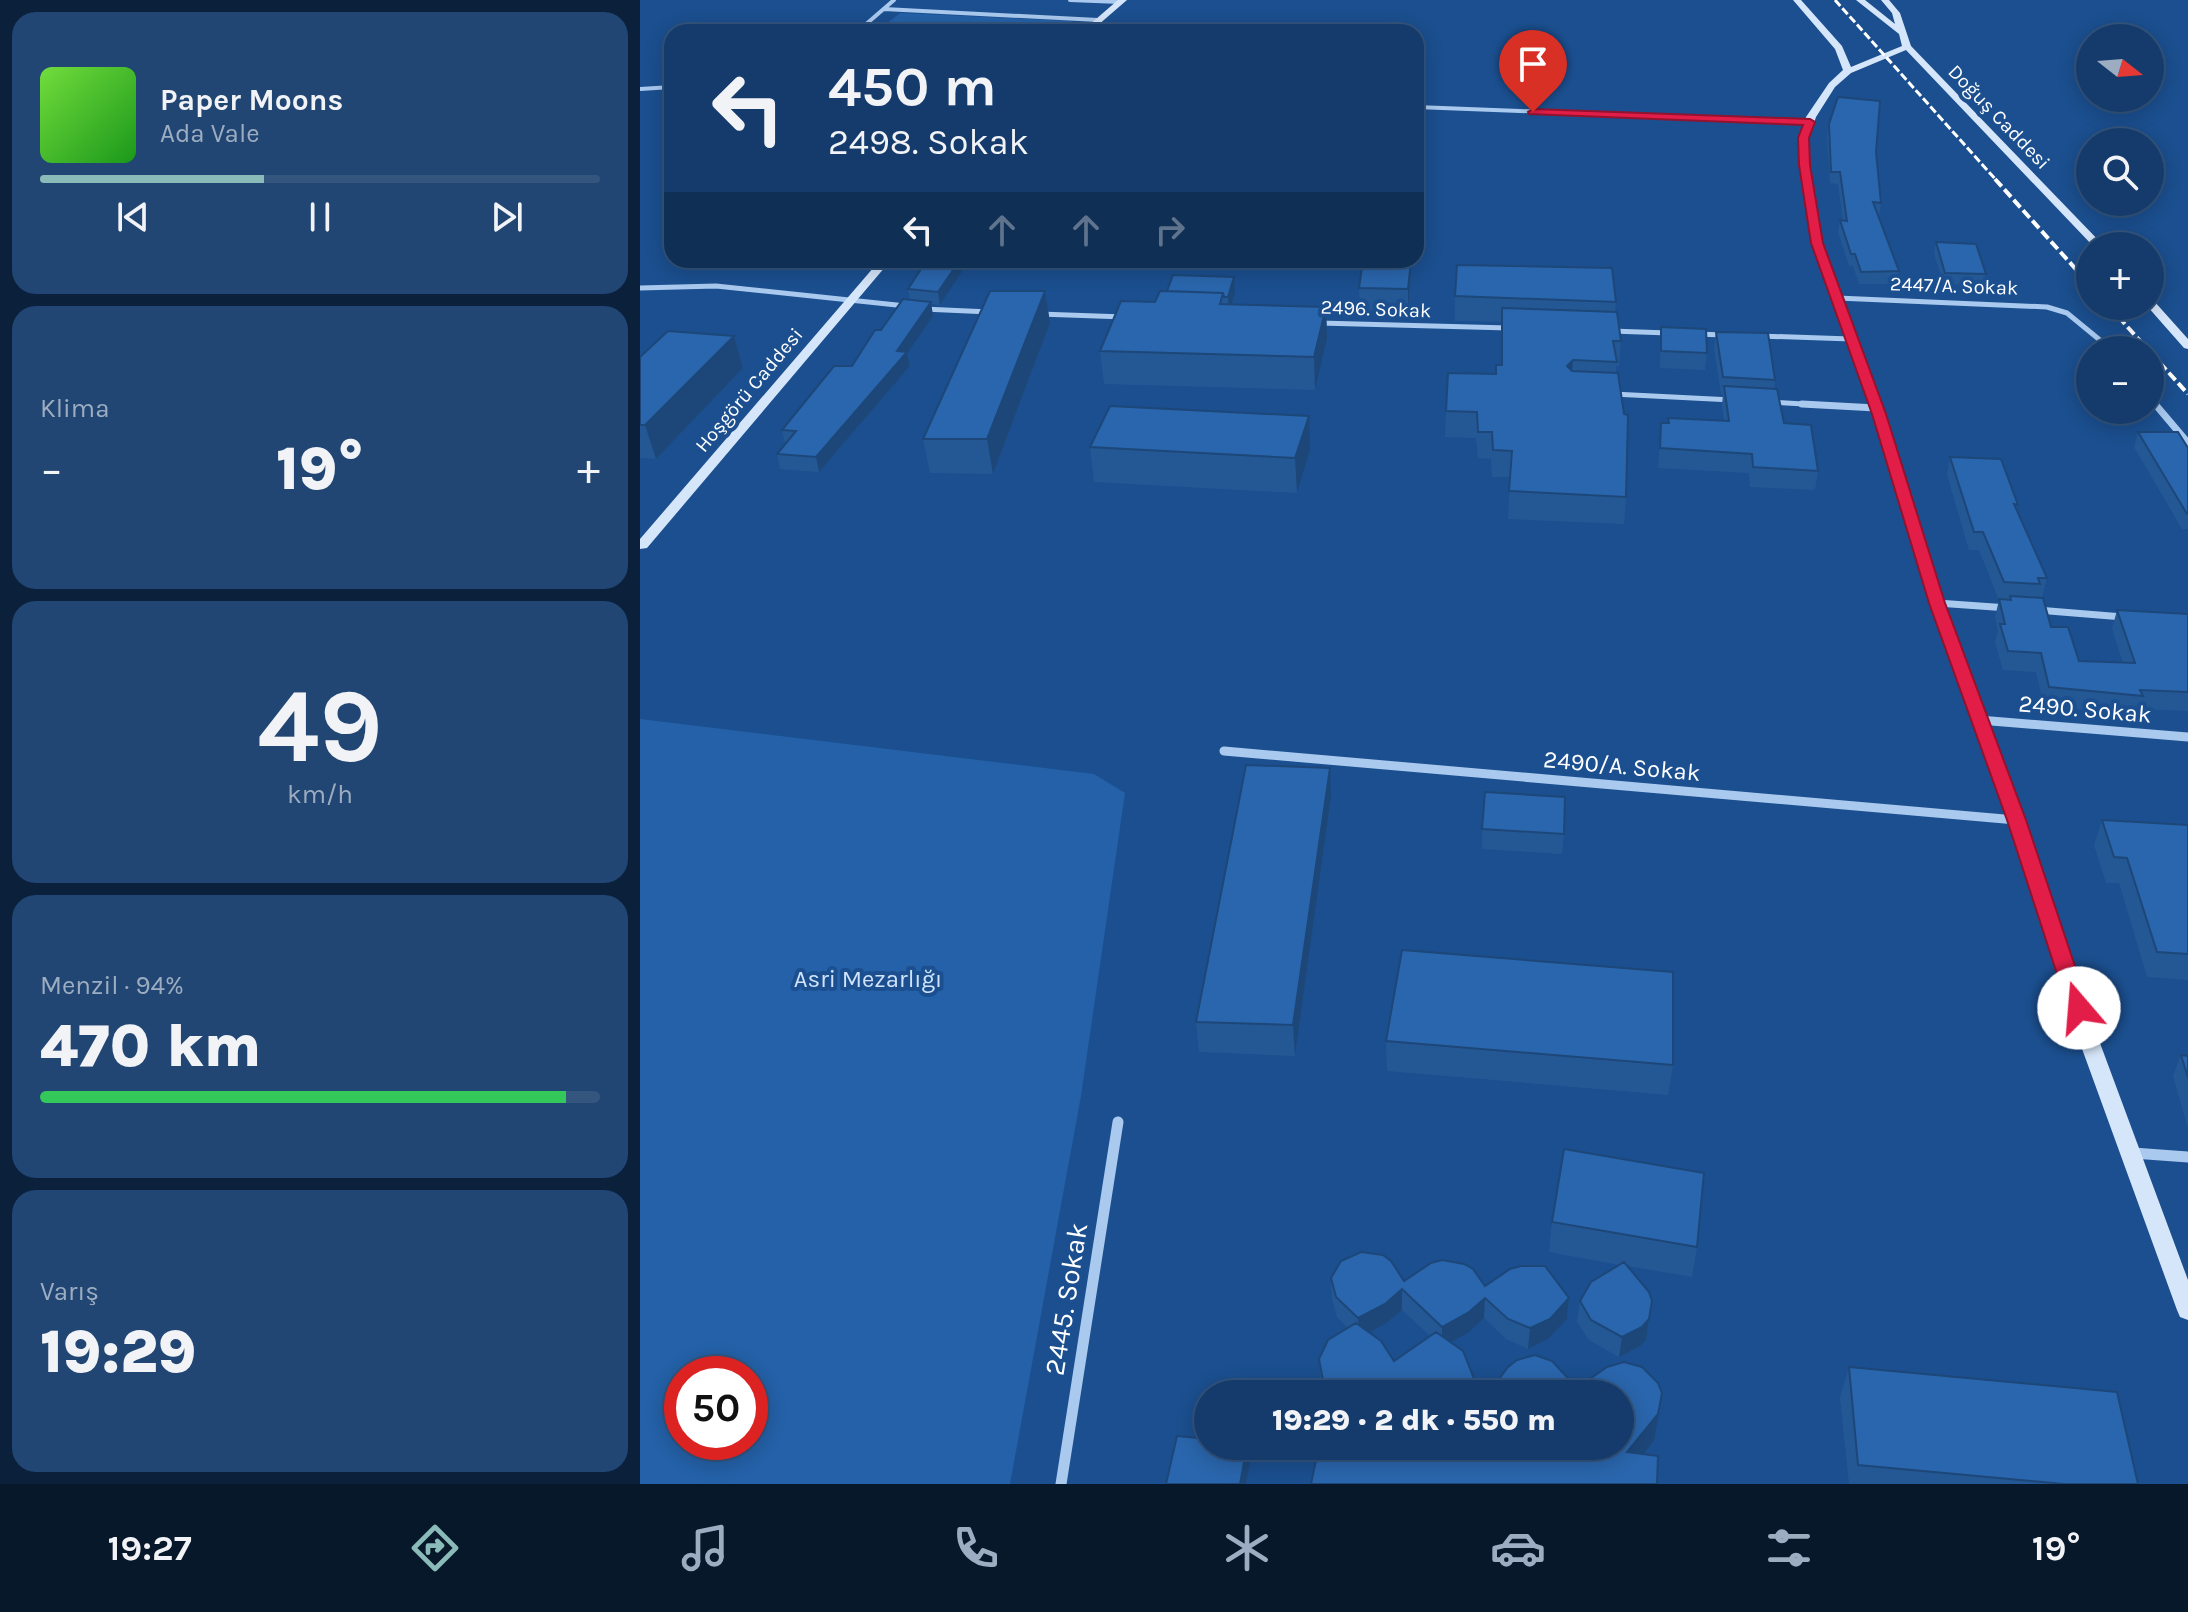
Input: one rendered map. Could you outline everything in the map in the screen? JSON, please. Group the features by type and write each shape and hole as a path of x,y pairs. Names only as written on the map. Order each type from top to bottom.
{"main road":[{"path":"1797,0 1839,48 1848,71"},
{"path":"1860,0 1904,40"},
{"path":"1885,0 1896,13 1904,40"},
{"path":"1094,24 1122,1"},
{"path":"1904,40 1848,71 1832,85 1810,122 1804,138 1809,203 1817,243 1876,408 1937,603 2017,820 2087,1035 2188,1310"},
{"name":"Doğuş Caddesi","path":"1904,40 2086,232"},
{"name":"Hoşgörü Caddesi","path":"642,545 879,268"},
{"path":"2164,319 2188,346"}],"street":[{"path":"866,24 894,0"},
{"path":"1070,0 1122,1"},
{"path":"884,9 1098,20"},
{"path":"640,89 664,88"},
{"path":"1424,107 1810,122"},
{"path":"640,288 716,286 932,310 1002,313"},
{"name":"2447/A. Sokak","path":"1837,298 2047,307 2067,313 2095,336"},
{"path":"1029,314 1134,318"},
{"name":"2496. Sokak","path":"1315,323 1518,328"},
{"path":"1597,331 1676,333"},
{"path":"1692,334 1740,336"},
{"path":"1755,336 1851,339"},
{"path":"1601,393 1739,401"},
{"path":"1754,401 1876,408"},
{"path":"2164,415 2188,443"},
{"path":"1937,603 2013,608"},
{"path":"2028,609 2134,617"},
{"name":"2490. Sokak","path":"1979,720 2188,737"},
{"name":"2490/A. Sokak","path":"1224,751 2017,820"},
{"name":"2445. Sokak","path":"1061,1484 1118,1122"},
{"path":"2132,1153 2188,1157"}],"green space":[{"path":"900,13 1072,21 1069,24 886,24"},
{"name":"Asri Mezarlığı","path":"640,719 1094,774 1125,793 1081,1096 1010,1484 640,1484"}],"building":[{"path":"1838,97 1880,101 1876,152 1881,203 1873,202 1899,271 1861,272 1855,254 1851,254 1840,220 1847,221 1840,172 1831,172 1829,124"},
{"path":"1936,242 1976,244 1986,274 1945,273"},
{"path":"1457,265 1612,268 1616,302 1455,296"},
{"path":"922,268 954,268 938,292 908,289"},
{"path":"1362,268 1410,268 1408,289 1359,288"},
{"path":"1173,275 1234,277 1228,297 1224,297 1223,293 1167,291"},
{"path":"990,291 1045,291 987,439 923,439"},
{"path":"1160,291 1223,293 1220,304 1326,307 1314,357 1100,351 1121,301 1155,302"},
{"path":"903,299 931,302 897,351 907,352 816,457 777,454 796,431 782,430 834,366 852,366 875,330 881,330"},
{"path":"1502,308 1617,312 1621,341 1613,341 1617,362 1573,360 1567,366 1572,371 1618,373 1624,414 1628,415 1626,497 1509,491 1512,451 1493,450 1492,432 1478,432 1477,412 1446,411 1448,373 1496,374 1496,365 1502,365"},
{"path":"1661,327 1706,329 1707,353 1661,351"},
{"path":"668,331 734,336 645,425 640,425 640,357"},
{"path":"1716,332 1768,333 1775,380 1723,377"},
{"path":"1724,386 1777,389 1784,423 1811,425 1818,471 1753,467 1752,454 1660,448 1661,423 1669,423 1668,418 1729,421"},
{"path":"1110,406 1309,416 1295,458 1090,447"},
{"path":"2138,432 2178,432 2188,448 2188,514 2187,514"},
{"path":"1950,457 2001,459 2018,505 2014,504 2047,578 2038,578 2040,584 2004,582 1983,532 1974,532"},
{"path":"2010,596 2043,598 2051,627 2068,627 2079,661 2135,663 2117,610 2188,614 2188,692 2140,690 2143,696 2049,687 2041,653 2008,651 2000,624 2005,624 1999,599 2011,600"},
{"path":"1246,765 1330,768 1293,1025 1196,1022"},
{"path":"1485,792 1565,797 1564,834 1482,829"},
{"path":"2102,820 2188,825 2188,954 2157,952 2127,858 2114,857"},
{"path":"1402,950 1673,972 1673,1065 1386,1041"},
{"path":"2181,1055 2188,1056 2188,1078"},
{"path":"1564,1149 1704,1173 1697,1247 1552,1222"},
{"path":"1361,1252 1383,1255 1391,1261 1404,1281 1431,1263 1442,1260 1473,1269 1485,1286 1510,1269 1545,1266 1569,1298 1550,1319 1530,1328 1508,1319 1485,1298 1469,1312 1442,1327 1402,1289 1385,1304 1358,1318 1336,1297 1331,1278 1341,1261"},
{"path":"1624,1262 1649,1292 1652,1301 1649,1319 1642,1327 1622,1337 1591,1320 1580,1301 1591,1282"},
{"path":"1356,1323 1381,1341 1394,1361 1436,1332 1463,1351 1474,1380 1323,1380 1319,1359 1328,1340"},
{"path":"1535,1355 1552,1361 1570,1380 1498,1380 1517,1360"},
{"path":"1624,1362 1642,1367 1658,1383 1662,1393 1658,1414 1634,1443 1634,1380 1588,1380 1607,1367"},
{"path":"1849,1367 2117,1392 2138,1484 2064,1484 1858,1465"},
{"path":"1177,1436 1194,1438 1194,1460 1244,1460 1240,1484 1166,1484"},
{"path":"1634,1453 1658,1456 1657,1484 1311,1484 1316,1460 1634,1460"}],"railway":[{"path":"1835,0 1997,181"},
{"path":"1995,179 2076,269"},
{"path":"2121,320 2136,336"},
{"path":"2164,367 2188,394"}],"route":[{"path":"1533,112 1810,122 1804,138 1805,165 1817,243 1879,414 1937,603 2017,820 2079,1008"}]}
